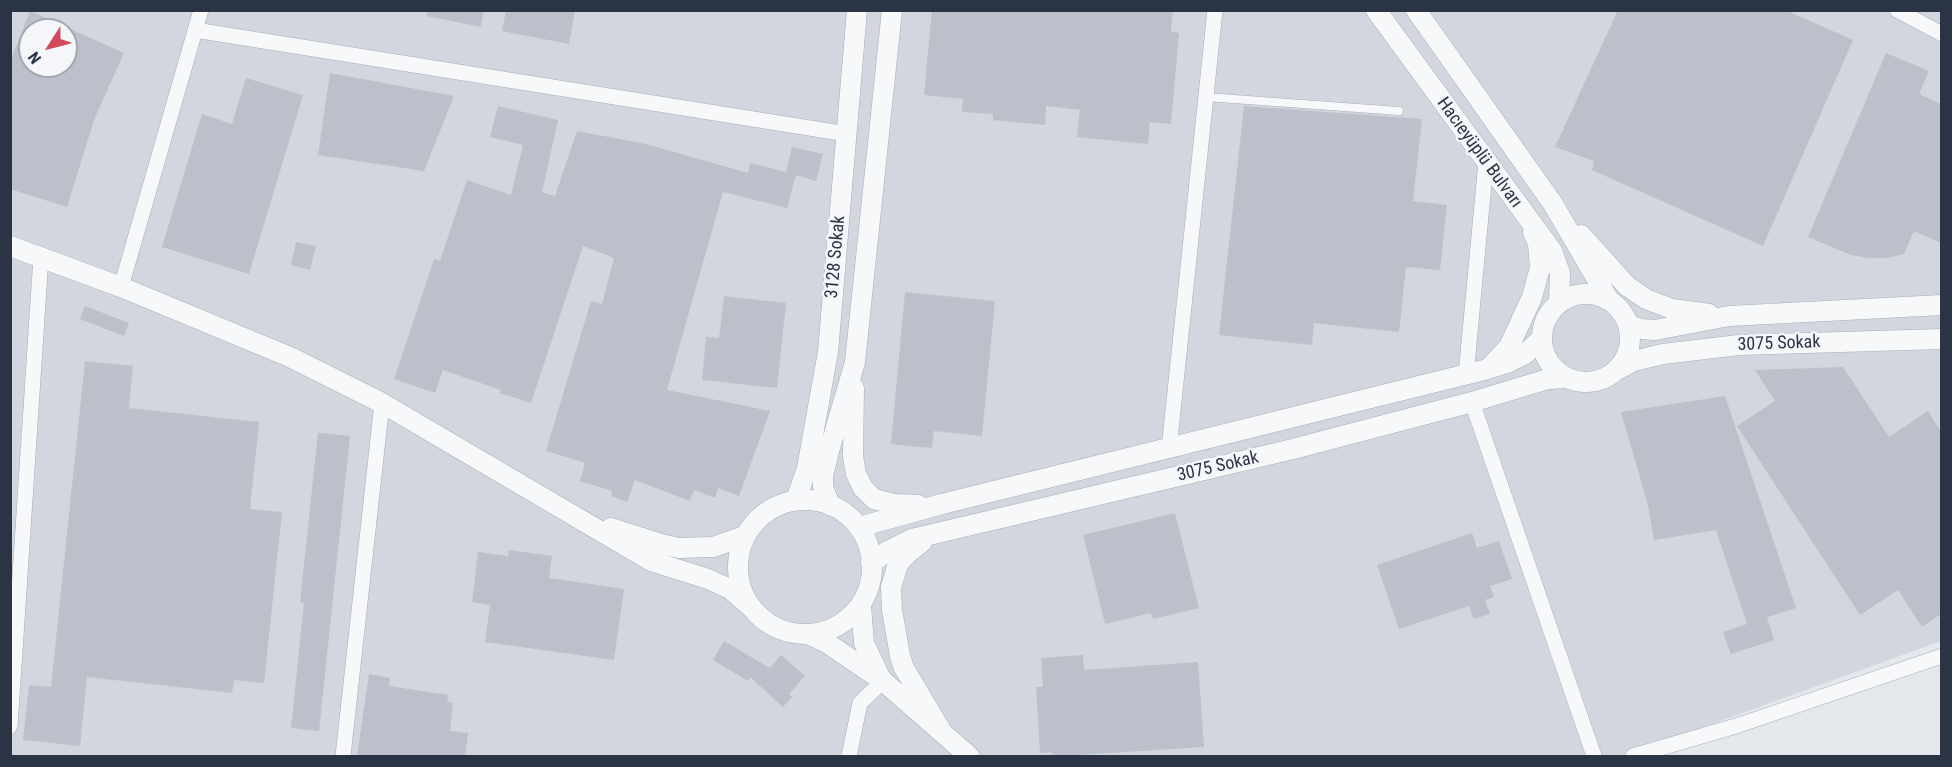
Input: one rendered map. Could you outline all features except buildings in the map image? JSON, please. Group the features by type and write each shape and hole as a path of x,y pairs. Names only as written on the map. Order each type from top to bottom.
{"street":[{"path":"121,287 201,10"},
{"name":"3128 Sokak","path":"796,500 807,468 828,352 857,10"},
{"name":"3128 Sokak","path":"892,10 855,362 853,456 856,474 863,488 874,499 894,504 942,504"},
{"path":"1169,449 1215,10"},
{"name":"Hacıeyüplü Bulvarı","path":"1376,10 1555,257 1560,273 1559,303"},
{"name":"Hacıeyüplü Bulvarı","path":"1416,10 1553,204 1609,300"},
{"path":"1898,10 1941,34"},
{"path":"195,30 847,134 878,137"},
{"path":"1475,373 1486,162"},
{"path":"1553,204 1627,286 1646,299 1680,310 1730,316"},
{"path":"1475,373 1501,358 1509,346 1525,315 1538,278 1538,244 1524,214"},
{"path":"10,246 121,287 290,357 382,403 651,561 708,579 730,589 767,622 788,632 810,635 827,643 883,681 969,756"},
{"path":"10,726 41,257"},
{"path":"1583,294 1609,300 1619,309 1629,325 1629,346 1619,369 1607,377 1594,381 1581,382 1568,378 1550,362 1544,351 1542,338 1544,325 1550,313 1559,303 1583,294"},
{"name":"3075 Sokak","path":"1629,325 1655,330 1730,316 1941,305"},
{"name":"3075 Sokak","path":"860,527 942,504 1475,373 1520,357 1530,351 1542,338"},
{"name":"3075 Sokak","path":"1619,369 1634,361 1663,354 1739,345 1941,339"},
{"name":"3128 Sokak","path":"830,505 823,487 823,476 828,451 855,362"},
{"name":"3075 Sokak","path":"871,563 898,545 912,539 1293,449 1472,402 1548,379 1568,378"},
{"path":"1472,402 1594,756"},
{"path":"343,756 382,403"},
{"path":"752,608 741,589 738,568 745,536 765,513 796,500 830,505 846,514 860,527 871,553 872,576 861,606 852,616 833,629 810,635"},
{"path":"582,520 679,548 713,547 745,536"},
{"path":"930,535 906,554 898,564 891,587 891,598 904,668 942,732"},
{"path":"861,606 864,643 883,681"},
{"path":"1633,756 1736,726 1941,656"},
{"path":"849,756 860,703 883,681"}],"lane":[{"path":"1206,97 1400,111"}],"shaded area":[{"path":"10,11 1941,11 1941,641 1624,756 11,756"}]}
